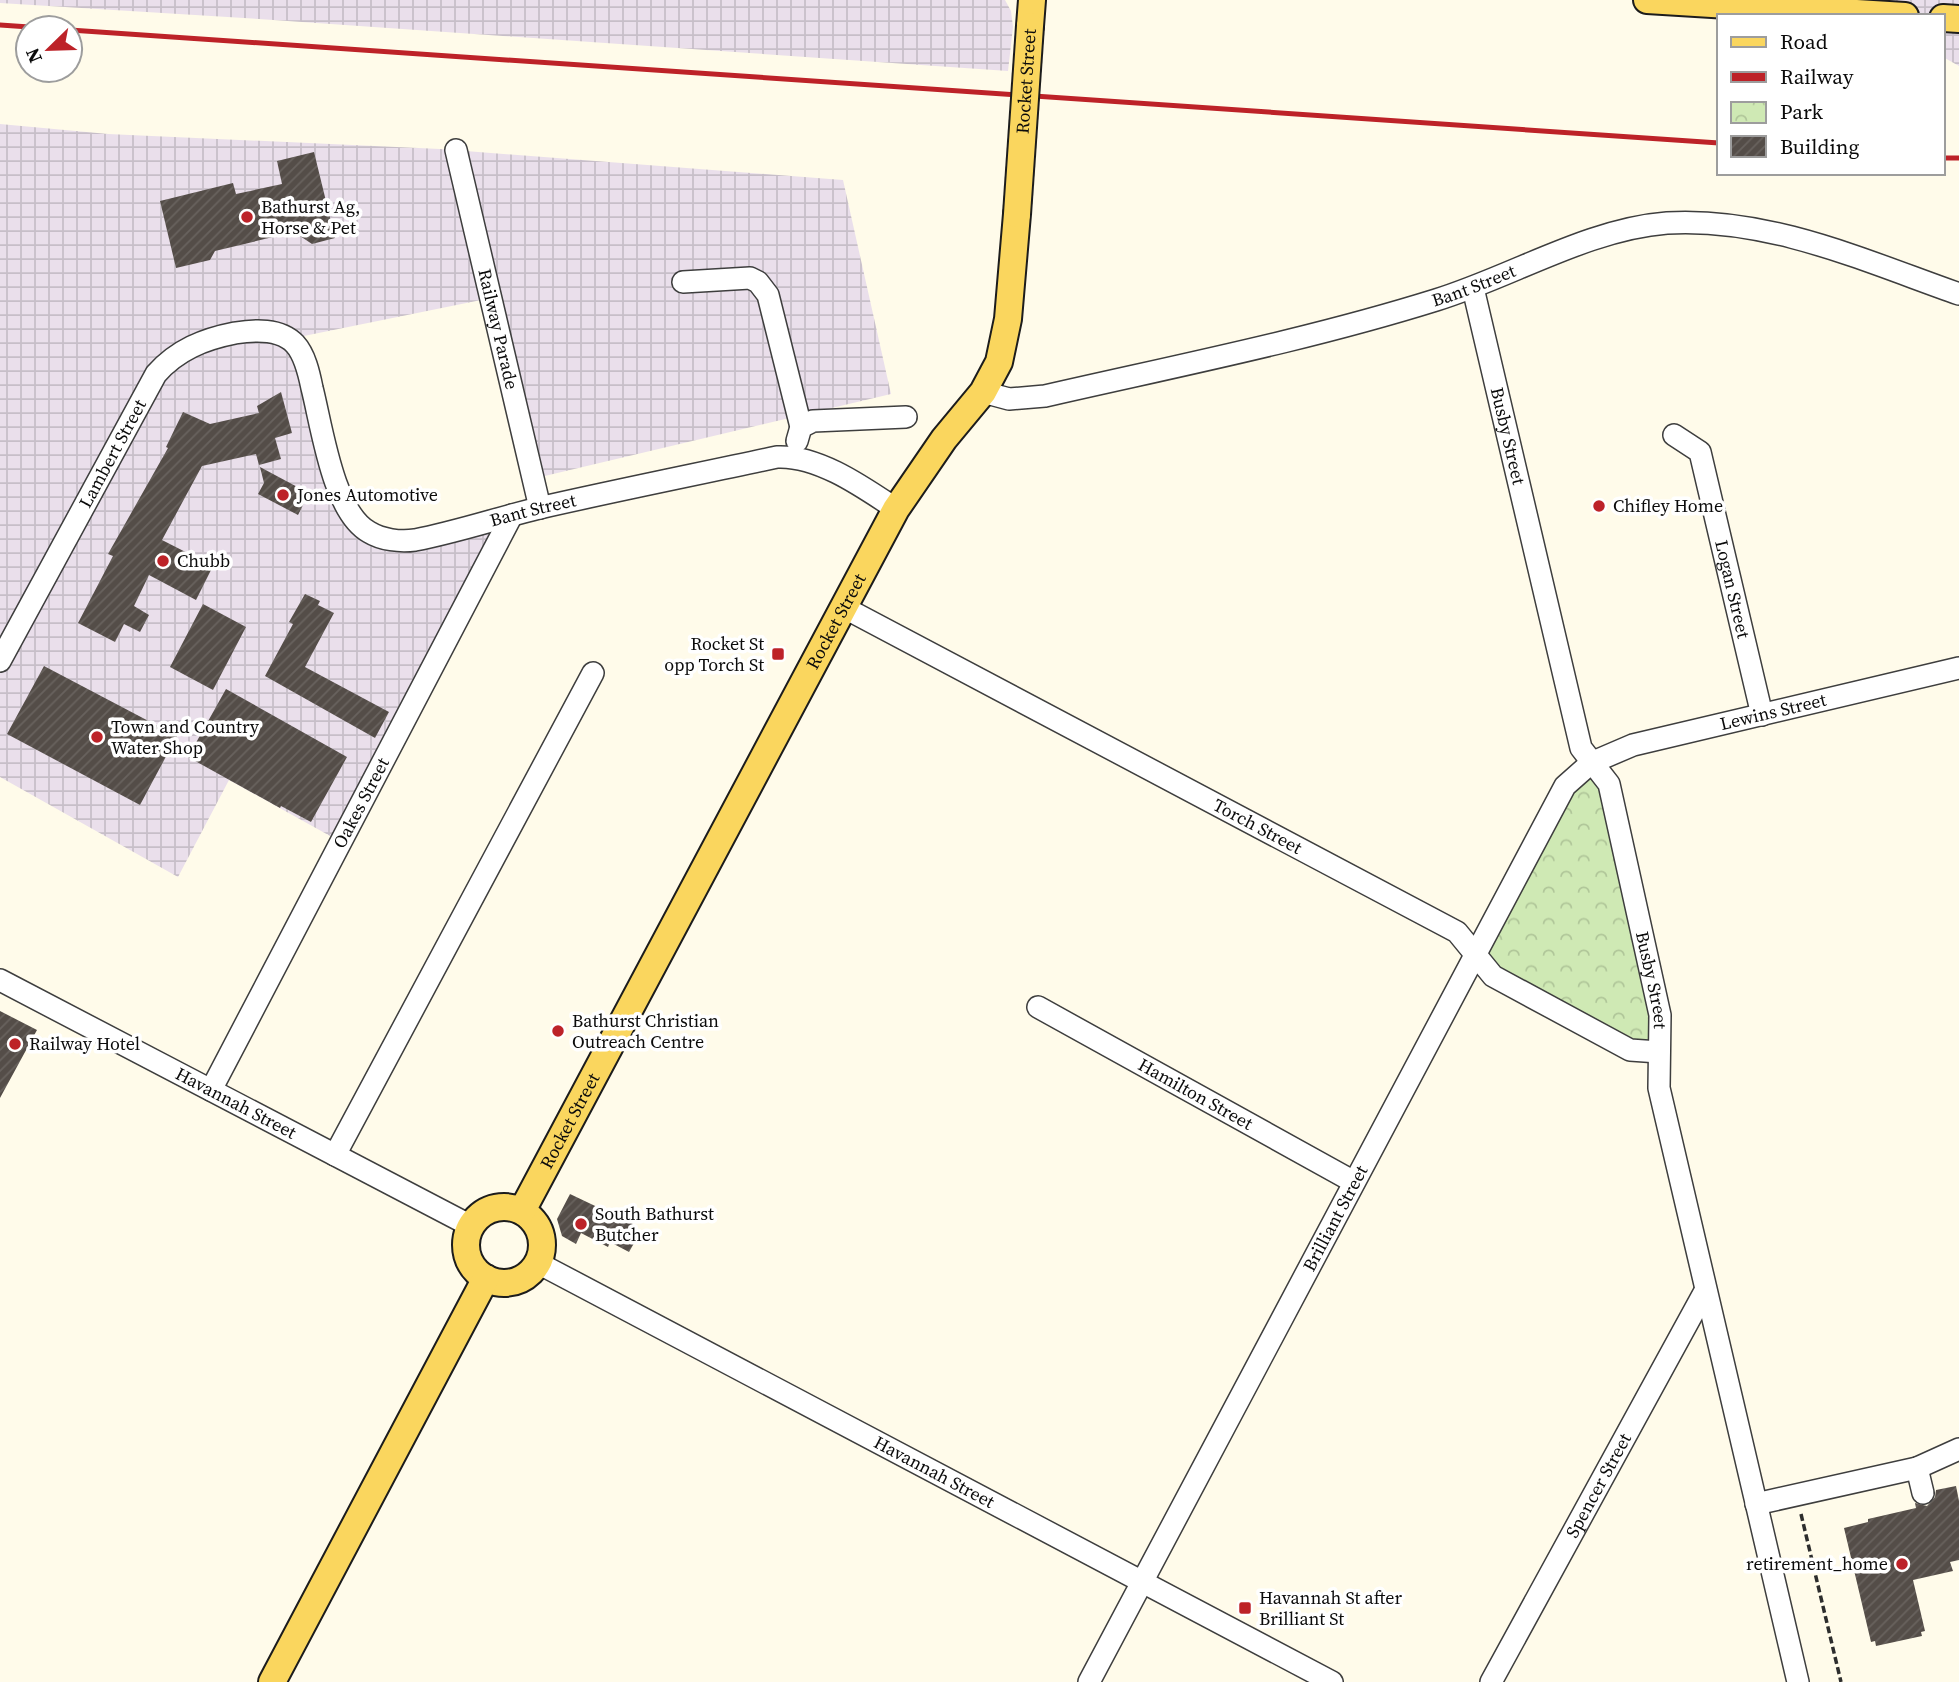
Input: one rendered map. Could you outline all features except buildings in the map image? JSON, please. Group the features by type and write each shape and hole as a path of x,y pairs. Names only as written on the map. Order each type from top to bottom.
{"main road":[{"name":"Rocket Street","path":"522,1211 896,509 944,439 983,392 999,362 1008,318 1031,0"},
{"path":"1647,0 1873,14"},
{"path":"499,1207 522,1211 531,1218 542,1240 538,1263 531,1273 509,1283 497,1283 486,1278 476,1271 466,1249 471,1226 488,1210 499,1207"},
{"path":"271,1682 486,1278"}],"street":[{"name":"Railway Parade","path":"456,150 540,508"},
{"name":"Bant Street","path":"983,392 1009,399 1045,396 1367,321 1473,288 1587,242 1641,228 1680,223 1779,233 1959,294"},
{"path":"683,282 750,278 764,288 801,428 792,456"},
{"name":"Busby Street","path":"1473,288 1581,748 1609,784 1660,1015 1660,1088 1705,1291 1798,1682"},
{"name":"Lambert Street","path":"0,661 156,374 177,353 236,333 264,331 289,339"},
{"name":"Bant Street","path":"289,339 296,346 309,374 341,499 354,520 367,532 394,540 413,540 540,508 792,456 844,476 896,509"},
{"path":"801,428 813,421 906,417"},
{"name":"Logan Street","path":"1674,435 1700,452 1762,715"},
{"name":"Oakes Street","path":"211,1090 512,515"},
{"name":"Torch Street","path":"842,607 1457,932 1493,976 1630,1050 1659,1052"},
{"name":"Lewins Street","path":"1591,763 1633,745 1959,668"},
{"path":"335,1155 593,673"},
{"name":"Brilliant Street","path":"1089,1682 1555,802 1564,786 1591,763"},
{"name":"Havannah Street","path":"0,980 471,1226"},
{"name":"Hamilton Street","path":"1038,1007 1354,1182"},
{"name":"Havannah Street","path":"538,1263 1332,1682"},
{"name":"Spencer Street","path":"1491,1682 1705,1291"},
{"path":"1756,1504 1917,1468 1959,1450"},
{"path":"1917,1468 1923,1493"}],"path":[{"path":"1797,1495 1841,1682"}],"shaded area":[{"path":"0,0 1005,0 1011,11 1013,27 1008,71 0,3"},
{"path":"1647,0 1959,0 1959,66 1945,58 1945,14 1847,14"},
{"path":"0,124 108,134 440,149 843,180 891,394 532,479 491,298 289,339 335,479 380,537 512,515 341,842 229,780 178,877 0,777"}],"green space":[{"path":"1591,763 1609,784 1659,1052 1630,1050 1476,954"}],"railway":[{"path":"0,25 14,26"},
{"path":"84,31 1717,143"},
{"path":"1945,158 1959,158"}],"place":[{"name":"Bathurst Ag, Horse & Pet","path":"247,217"},
{"name":"Jones Automotive","path":"283,495"},
{"name":"Chifley Home","path":"1599,506"},
{"name":"Chubb","path":"163,561"},
{"name":"Rocket St opp Torch St","path":"778,654"},
{"name":"Town and Country Water Shop","path":"97,737"},
{"name":"Bathurst Christian Outreach Centre","path":"558,1031"},
{"name":"Railway Hotel","path":"15,1044"},
{"name":"South Bathurst Butcher","path":"581,1224"},
{"name":"retirement_home","path":"1902,1564"},
{"name":"Havannah St after Brilliant St","path":"1245,1608"}]}
